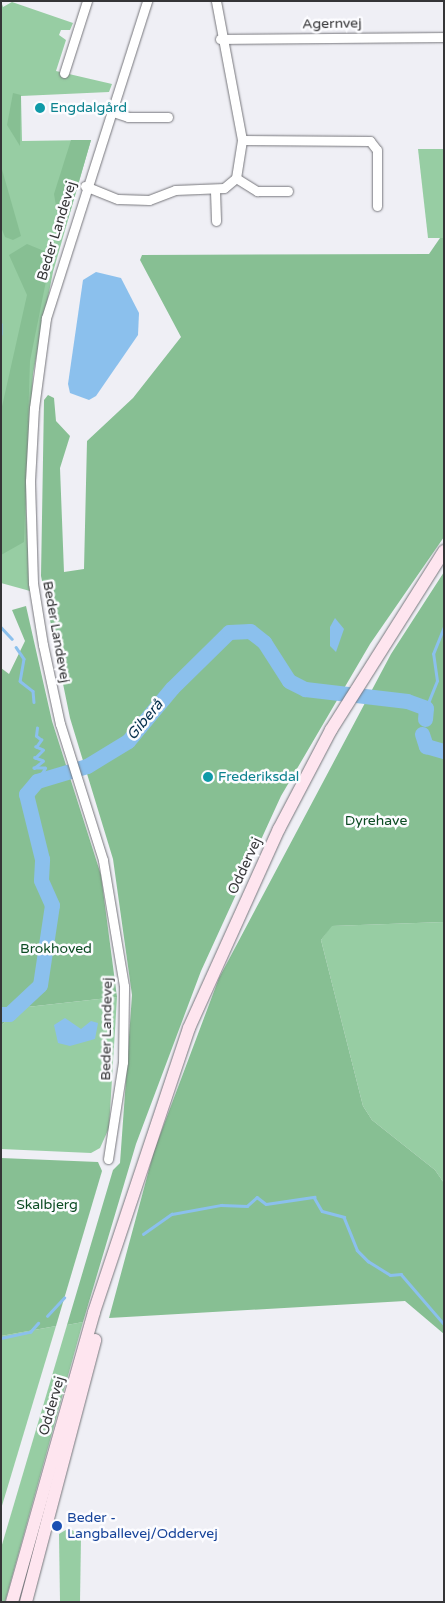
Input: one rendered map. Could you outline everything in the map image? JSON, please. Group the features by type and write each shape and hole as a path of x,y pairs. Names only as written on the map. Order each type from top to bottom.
{"main road":[{"name":"Oddervej","path":"12,1602 155,1117 192,1020 279,829 331,730 366,670 444,552"},
{"name":"Oddervej","path":"26,1602 125,1219"}],"street":[{"path":"64,73 87,1"},
{"name":"Beder Landevej","path":"108,1159 122,1062 124,986 104,860 57,711 34,594 30,481 42,342 85,186 147,1"},
{"path":"85,186 118,198 149,200 175,190 216,191 236,178 242,140 220,39 216,1"},
{"name":"Agernvej","path":"220,39 444,37"},
{"path":"110,111 128,117 168,117"},
{"path":"242,140 370,140 377,150 377,206"},
{"path":"236,178 258,191 288,191"},
{"path":"216,191 216,220"}],"green space":[{"path":"1,1 3,7 12,2 73,23 70,30 61,30 59,35 66,40 56,71 112,84 109,92 21,96 22,141 91,140 53,272 33,374 26,508 30,591 1,583"},
{"path":"13,93 21,95 20,146 7,125"},
{"path":"71,140 91,140 68,219 57,212 54,194"},
{"path":"418,149 444,149 444,238 428,238"},
{"path":"1,166 21,236 13,240 5,237 1,227"},
{"path":"440,238 444,238 444,537 370,644 281,796 201,971 136,1144 83,1322 67,1325 113,1170 120,1163 132,995 113,859 70,718 41,576 44,400 48,395 54,398 56,421 70,436 60,468 64,572 84,569 87,441 133,398 181,337 140,260 142,255 429,254"},
{"path":"27,244 49,253 50,261 30,361 24,542 1,555 1,411 27,295 9,255"},
{"name":"Dyrehave","path":"444,572 444,922 332,926 321,940 363,1106 372,1120 435,1170 444,1183 444,1334 405,1301 109,1318 154,1151 219,978 391,654"},
{"name":"Brokhoved","path":"26,606 52,721 101,875 117,997 27,1007 1,1025 1,668 9,674 25,641 12,610"},
{"path":"444,922 444,1183 435,1170 372,1120 363,1106 321,940 331,926"},
{"path":"117,997 109,1128 100,1148 91,1153 1,1149 1,1025 27,1007"},
{"name":"Skalbjerg","path":"1,1158 98,1162 102,1171 56,1326 1,1336"},
{"path":"83,1322 5,1602 1,1602 1,1548 67,1325"},
{"path":"56,1326 1,1509 1,1336"},
{"path":"69,1528 81,1536 80,1602 60,1602 59,1534"}],"water":[{"path":"96,272 121,278 139,313 138,335 96,396 89,400 70,393 68,384 83,280"},
{"path":"335,618 344,629 336,652 330,646 330,627"},
{"path":"65,1018 81,1029 91,1021 98,1023 95,1039 70,1046 58,1043 54,1025"}],"waterway":[{"path":"1,324 1,334"},
{"path":"1,627 12,639"},
{"path":"426,708 437,681 433,654 444,627"},
{"name":"Giberå","path":"1,1014 9,1014 40,985 52,905 41,880 42,859 26,794 37,781 87,766 128,741 172,688 229,632 250,631 264,642 289,681 305,689 407,701 426,708 425,719"},
{"path":"16,647 24,659 20,681 33,691 34,702"},
{"path":"37,728 36,736 41,740 36,747 43,750 35,758 43,761 34,768 45,768 37,781"},
{"name":"Giberå","path":"422,734 426,746 444,751"},
{"path":"143,1234 172,1214 221,1205 247,1206 257,1197 266,1204 314,1197 322,1211 344,1217 357,1250 368,1261 390,1275 401,1274 444,1324"},
{"path":"47,1316 64,1298"},
{"path":"1,1338 30,1332 38,1323"}],"place":[{"name":"Engdalgård","path":"40,108"},
{"name":"Frederiksdal","path":"208,777"},
{"name":"Beder - Langballevej/Oddervej","path":"57,1526"}]}
